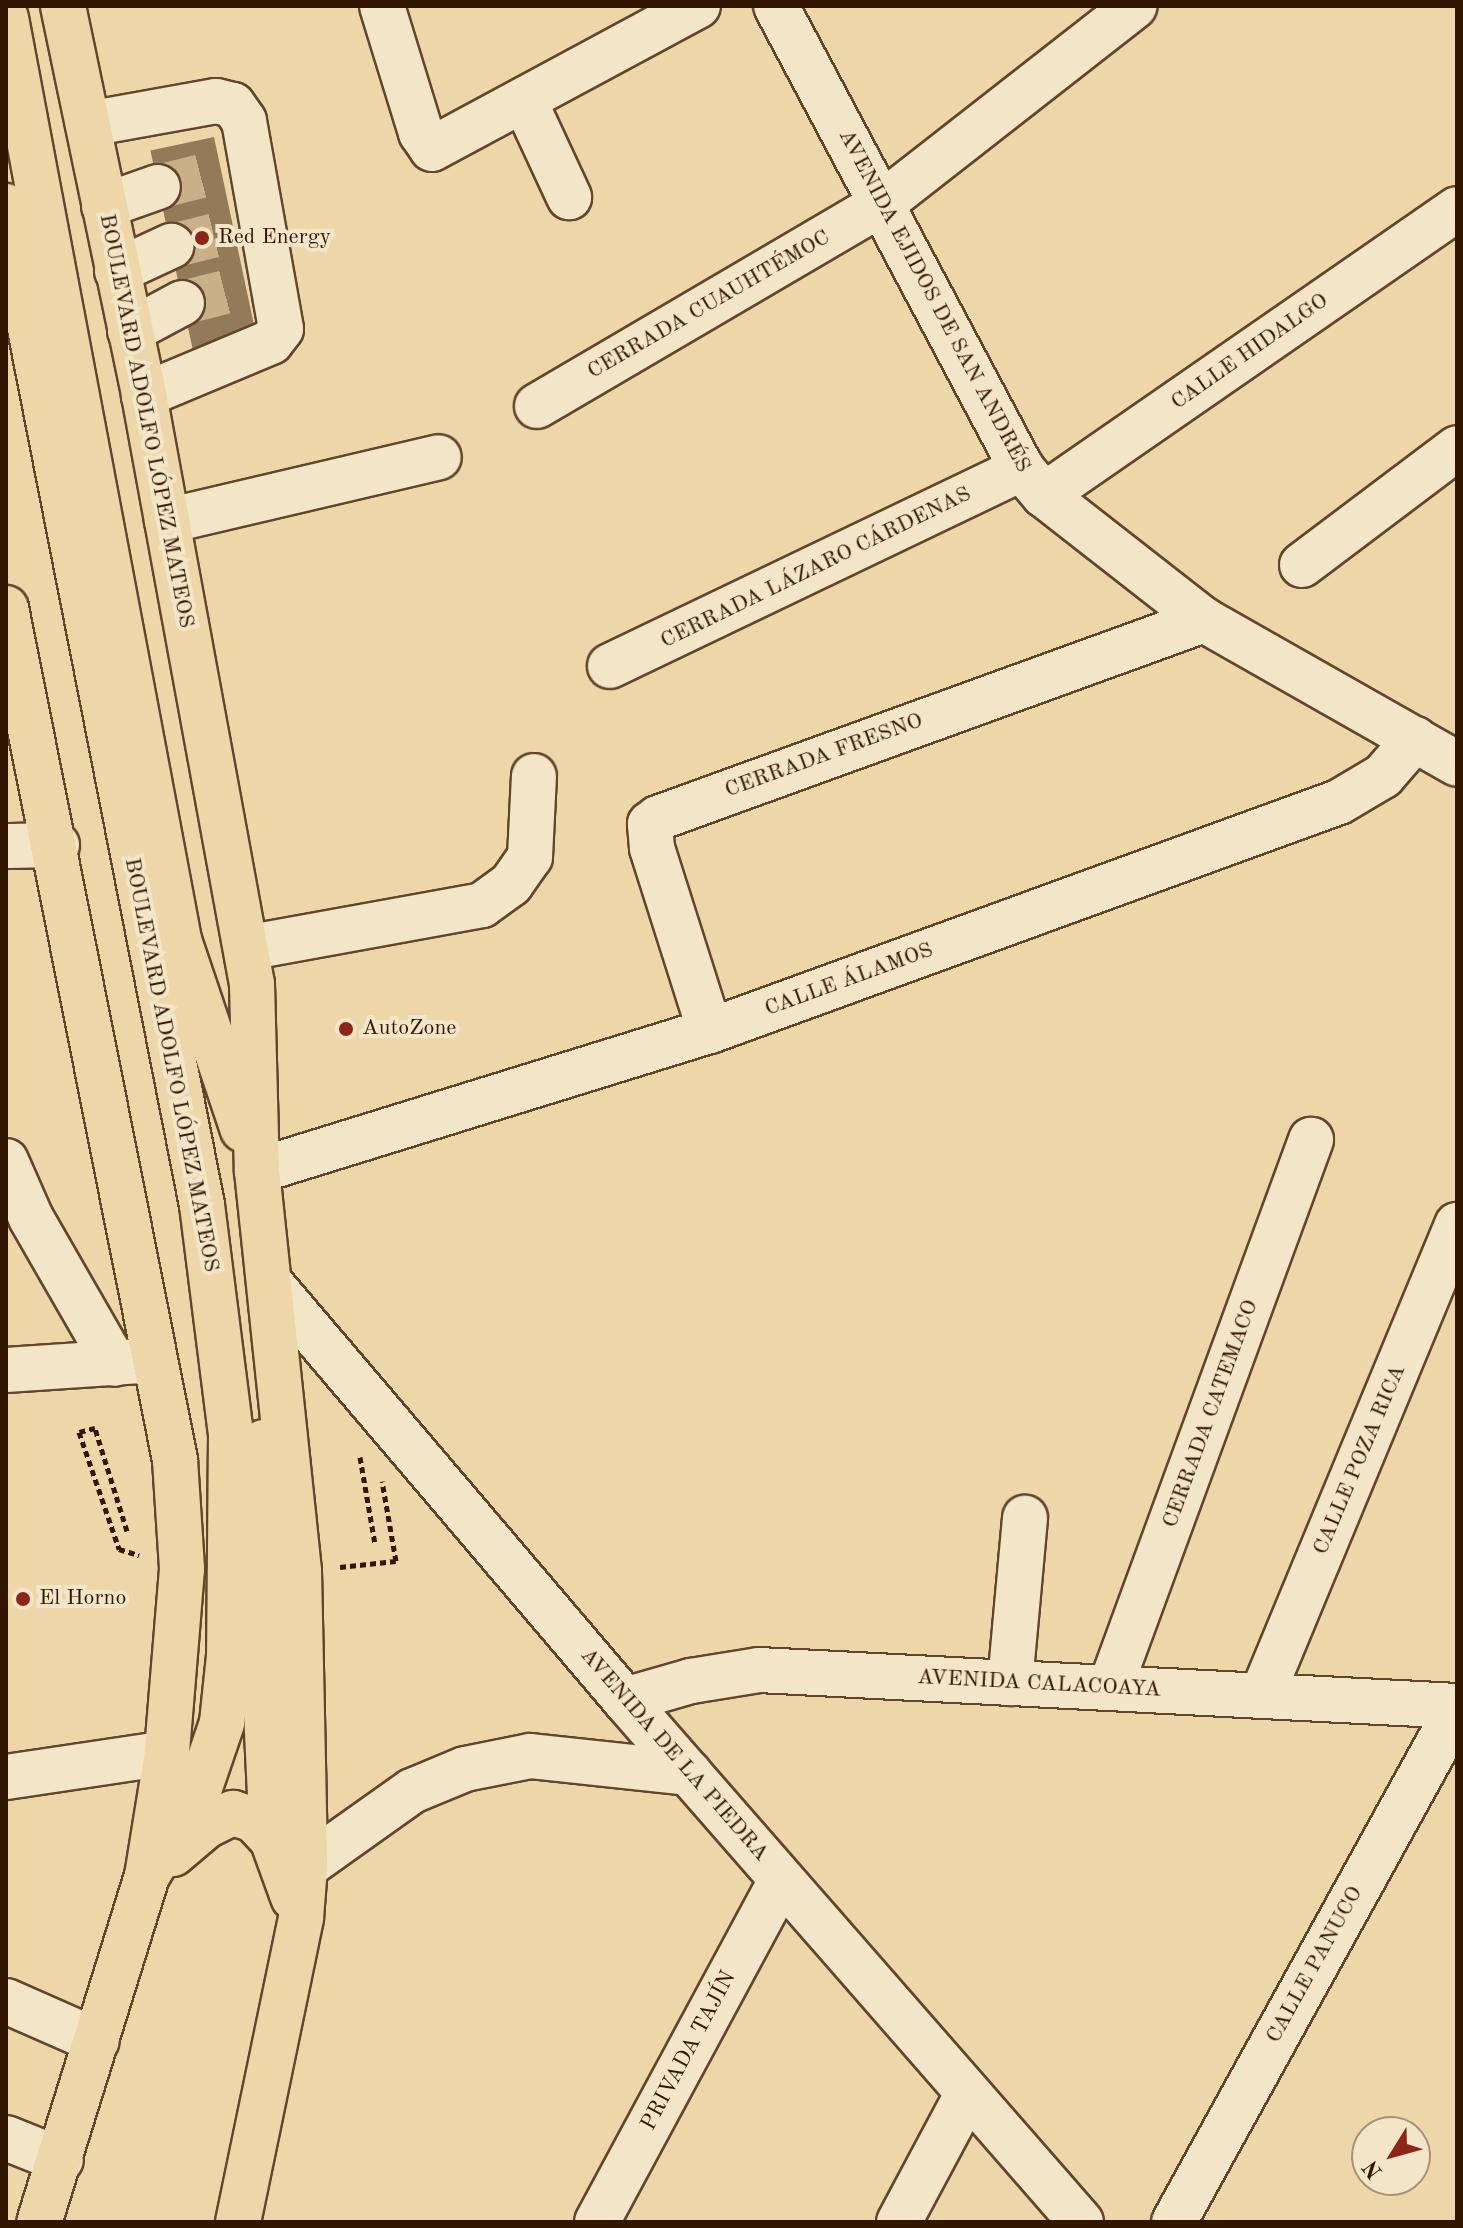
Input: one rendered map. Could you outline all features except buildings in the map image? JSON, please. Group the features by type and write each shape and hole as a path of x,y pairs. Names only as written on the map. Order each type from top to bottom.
{"main road":[{"name":"BOULEVARD ADOLFO LÓPEZ MATEOS","path":"63,6 144,395 252,984 257,1171 299,1571 305,1867 301,1918 238,2222"},
{"name":"BOULEVARD ADOLFO LÓPEZ MATEOS","path":"6,18 45,314 202,1205 231,1435 229,1656 222,1723 198,1793 147,1876"},
{"name":"BOULEVARD ADOLFO LÓPEZ MATEOS","path":"6,206 45,314 179,940 257,1171"},
{"path":"6,608 57,845 135,1362 175,1460 182,1569 167,1753 147,1876 61,2160 39,2222"},
{"path":"271,1284 259,1562 272,1839 301,1918"},
{"path":"147,1876 226,1815 254,1820 272,1839"}],"street":[{"path":"382,6 421,133 432,149 525,102 698,6"},
{"name":"AVENIDA EJIDOS DE SAN ANDRÉS","path":"776,6 880,205 1033,482 1204,620 1457,764"},
{"name":"CERRADA CUAUHTÉMOC","path":"537,406 880,205 1135,6"},
{"path":"88,124 216,101 233,105 244,121 237,168 260,283 281,329 271,342 144,395"},
{"path":"525,102 569,197"},
{"path":"104,206 158,187"},
{"name":"CALLE HIDALGO","path":"1033,482 1457,209"},
{"path":"117,271 171,246"},
{"path":"130,331 182,303"},
{"path":"1302,565 1457,448"},
{"path":"167,521 439,457"},
{"name":"CERRADA LÁZARO CÁRDENAS","path":"610,666 1033,482"},
{"name":"CERRADA FRESNO","path":"710,1031 652,848 650,824 658,818 1204,620"},
{"name":"CALLE ÁLAMOS","path":"257,1171 710,1031 1339,802 1383,776 1415,739"},
{"path":"246,948 482,905 511,884 530,857 534,776"},
{"path":"6,846 57,845"},
{"name":"CERRADA CATEMACO","path":"1110,1688 1311,1140"},
{"path":"6,1161 31,1218 135,1362"},
{"name":"CALLE POZA RICA","path":"1262,1695 1457,1225"},
{"name":"AVENIDA DE LA PIEDRA","path":"271,1284 625,1700 1081,2222"},
{"path":"6,1370 135,1362"},
{"path":"1010,1683 1025,1518"},
{"name":"AVENIDA CALACOAYA","path":"625,1700 691,1681 759,1670 1457,1707"},
{"name":"CALLE PANUCO","path":"1174,2222 1457,1707"},
{"path":"6,1777 167,1753"},
{"path":"305,1867 412,1791 465,1769 530,1756 689,1773"},
{"name":"PRIVADA TAJÍN","path":"597,2222 781,1880"},
{"path":"6,2001 97,2041"},
{"path":"899,2222 968,2093"},
{"path":"6,2138 61,2160"}],"path":[{"path":"127,1531 95,1428 79,1432 119,1549 182,1569"},
{"path":"359,1451 375,1544"},
{"path":"299,1571 396,1561 380,1466"}],"tunnel":[{"path":"158,187 221,171"},
{"path":"171,246 233,231"},
{"path":"182,303 245,287"}],"place":[{"name":"Red Energy","path":"202,238"},
{"name":"AutoZone","path":"346,1029"},
{"name":"El Horno","path":"23,1599"}]}
